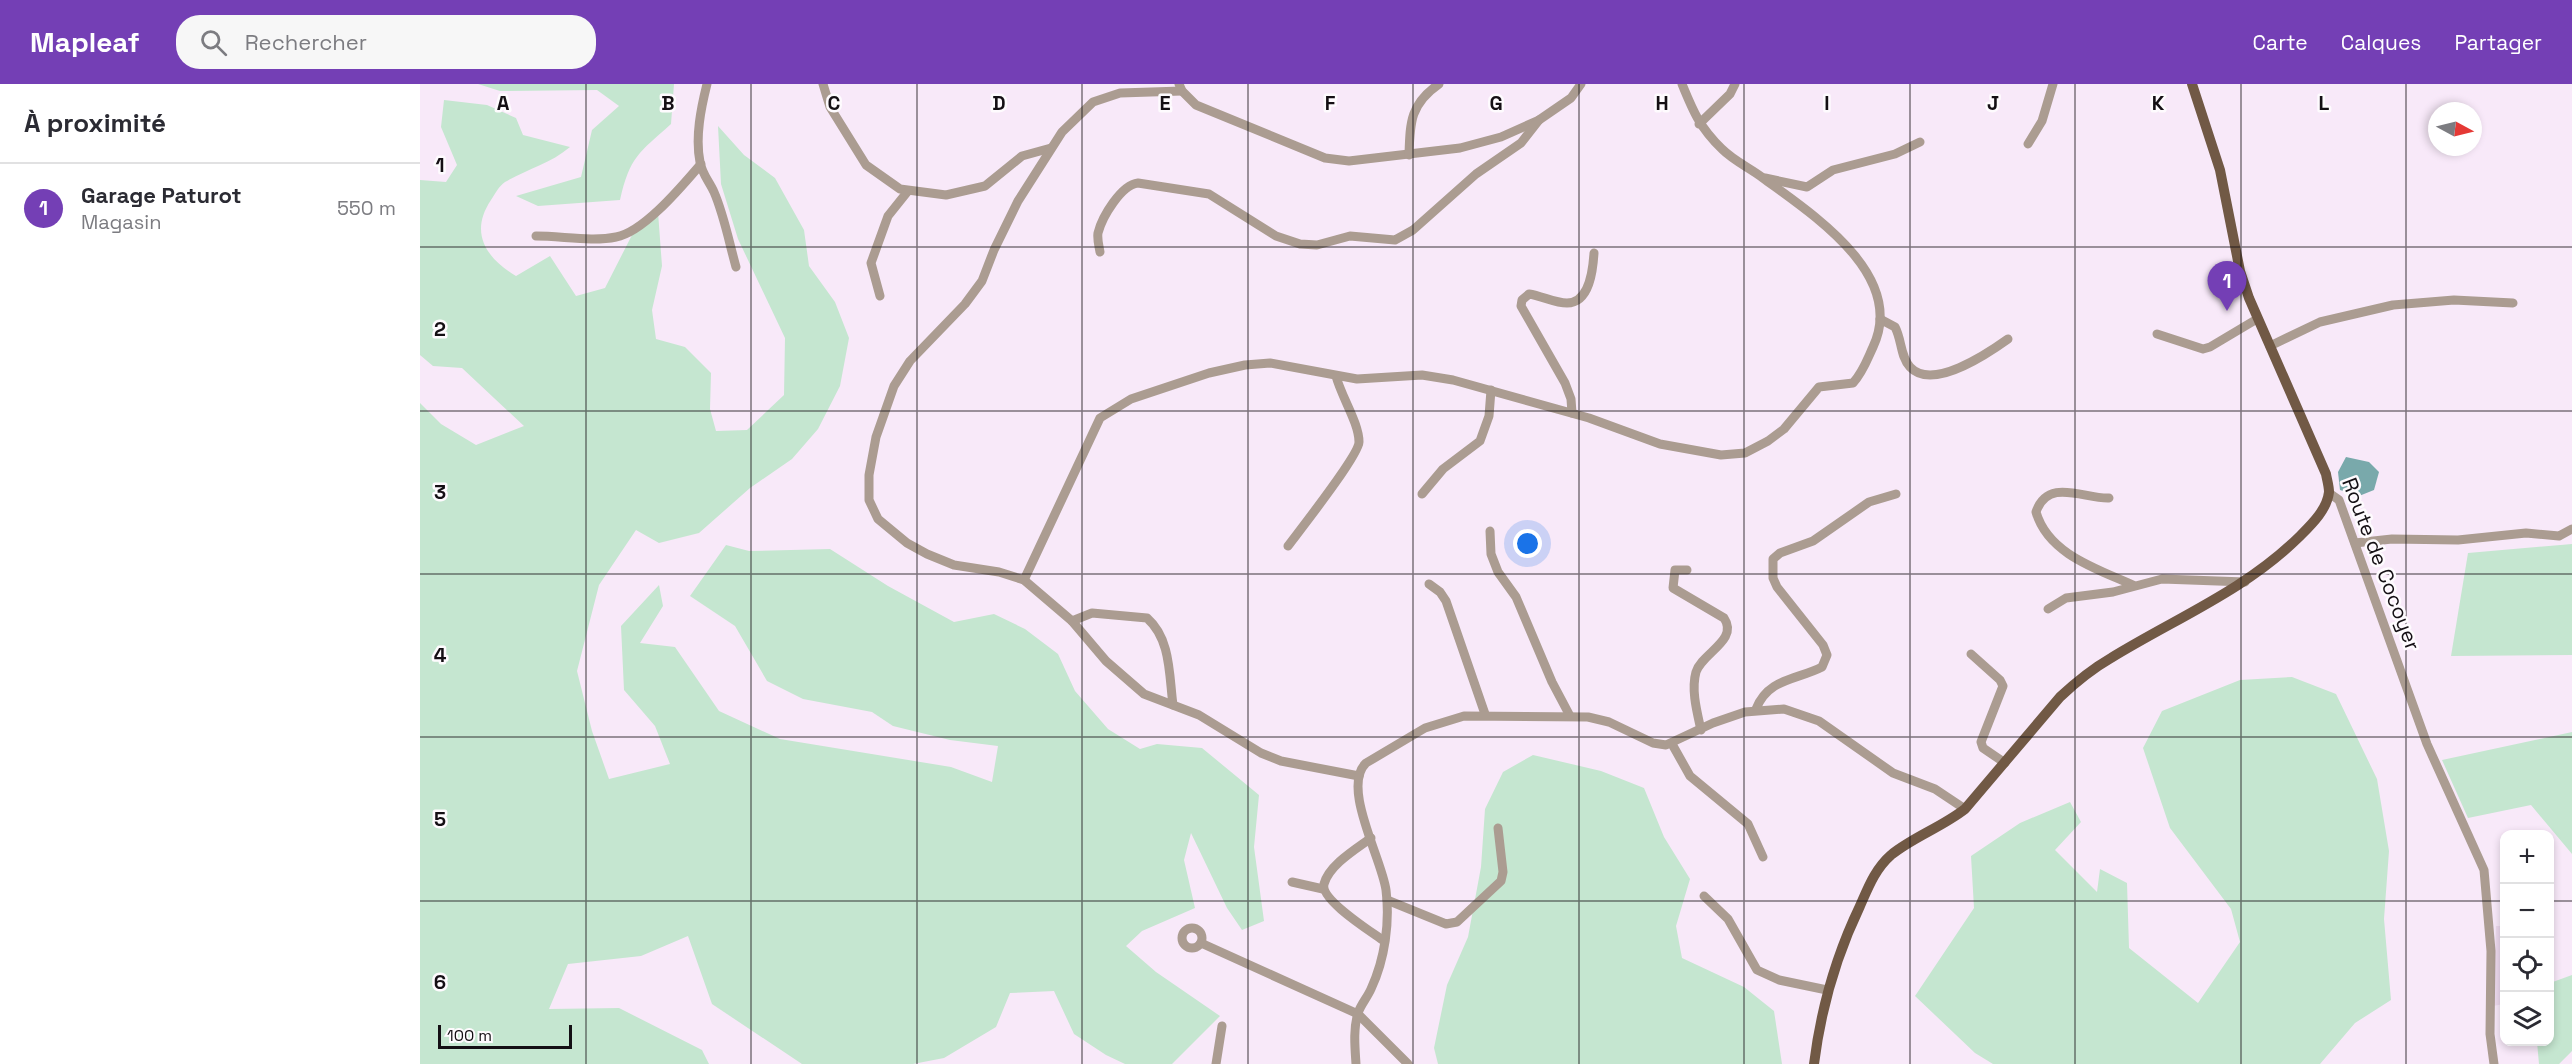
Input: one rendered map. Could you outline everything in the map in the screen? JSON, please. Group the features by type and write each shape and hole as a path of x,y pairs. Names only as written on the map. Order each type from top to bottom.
{"main road":[{"name":"Route de Cocoyer","path":"2192,84 2210,134 2240,271 2257,319 2326,474 2329,493"},
{"path":"1814,1064 1827,990 1843,940 1872,878 1885,861 1903,846 1948,822 1965,809 2060,697 2092,670 2245,582 2271,563 2311,525 2326,503 2329,493"}],"street":[{"path":"707,84 701,108 700,164 721,214 736,267"},
{"path":"823,84 830,107 866,165 888,182 908,191 946,195 985,186 1022,156 1051,148"},
{"path":"1409,155 1410,120 1428,91 1439,84"},
{"path":"1359,776 1281,761 1261,753 1199,715 1144,694 1125,679 1072,621 1024,580 999,572 954,565 907,543 878,519 869,500 868,475 879,428 894,386 910,361 965,304 982,281 1018,201 1062,132 1093,102 1120,93 1181,87 1196,105 1325,158 1349,161 1460,148 1501,137 1539,120 1571,98 1581,84"},
{"path":"1024,580 1100,418 1116,406 1180,381 1257,363 1270,363 1357,378 1422,375 1491,390 1572,413 1659,444 1721,455 1745,453 1768,441 1784,429 1819,387 1853,383 1860,375 1877,338 1880,319 1874,290 1855,254 1833,233 1724,152 1699,124 1682,84"},
{"path":"1699,124 1730,94 1735,84"},
{"path":"2028,144 2042,121 2054,84"},
{"path":"1100,252 1098,231 1104,219 1127,186 1138,183 1209,194 1276,236 1300,244 1317,245 1350,236 1395,240 1413,230 1476,174 1521,143 1539,120"},
{"path":"1762,178 1807,187 1833,170 1894,154 1920,142"},
{"path":"536,236 604,238 630,233 656,210 700,164"},
{"path":"880,296 871,263 888,216 908,191"},
{"path":"1572,413 1571,399 1564,383 1521,306 1522,300 1529,294 1568,303 1575,301 1592,276 1594,253"},
{"path":"2270,346 2320,322 2393,305 2454,300 2513,303"},
{"path":"1880,319 1895,327 1902,353 1910,367 1916,372 1931,377 1982,357 2008,339"},
{"path":"2157,334 2203,348 2210,347 2257,319"},
{"path":"1288,546 1333,483 1354,458 1359,445 1358,436 1336,376"},
{"path":"1422,494 1443,469 1480,441 1489,416 1491,390"},
{"path":"2109,498 2096,498 2074,491 2048,495 2042,498 2036,512 2038,521 2060,547 2082,562 2133,585"},
{"name":"Route de Cocoyer","path":"2329,493 2339,500 2427,744 2484,870 2491,951 2490,1034 2494,1064"},
{"path":"1756,709 1760,699 1769,688 1822,667 1827,655 1823,645 1777,587 1773,578 1773,559 1780,553 1813,541 1869,502 1896,494"},
{"path":"2355,543 2392,539 2458,540 2526,533 2559,536 2572,529"},
{"path":"1490,531 1491,554 1498,572 1516,597 1552,682 1570,716"},
{"path":"1687,570 1675,570 1673,588 1724,618 1728,624 1728,633 1724,640 1700,663 1697,671 1695,679 1701,730"},
{"path":"2048,609 2066,598 2113,592 2162,579 2245,582"},
{"path":"1429,584 1440,592 1446,601 1485,714"},
{"path":"1072,621 1092,613 1148,618 1164,642 1173,705"},
{"path":"1971,654 2000,680 2003,686 1981,742 1983,748 2005,763"},
{"path":"1356,1064 1358,1014 1375,980 1384,941 1387,900 1383,872 1358,796 1359,776 1366,763 1425,728 1464,716 1485,714 1570,716 1600,719 1653,743 1672,744 1756,709 1784,709 1810,716 1893,773 1935,789 1965,809"},
{"path":"1672,744 1690,776 1748,824 1763,856"},
{"path":"1387,900 1446,924 1456,922 1500,881 1503,864 1498,828"},
{"path":"1371,838 1333,870 1324,882 1323,889 1327,897 1384,941"},
{"path":"1292,882 1323,889"},
{"path":"1704,896 1728,919 1757,970 1779,980 1827,990"},
{"path":"1201,943 1358,1014 1408,1064"},
{"path":"1216,1064 1222,1026"}],"shaded area":[{"path":"478,84 674,84 671,124 637,156 628,174 620,200 538,206 516,196 581,177 592,130 619,106 597,90 500,91"},
{"path":"444,100 487,105 516,118 523,135 570,147 554,158 505,182 497,190 485,212 481,223 484,244 496,261 516,276 550,256 576,296 605,288 632,235 658,212 662,266 652,310 656,339 685,347 711,373 710,409 716,431 747,430 784,395 785,338 738,239 721,184 718,126 744,155 775,178 804,230 809,266 835,302 849,338 840,386 818,429 792,459 750,488 699,533 659,543 636,530 599,585 577,671 592,731 609,779 670,764 655,726 624,690 621,626 659,585 663,606 640,643 675,647 719,711 780,739 951,767 992,782 998,746 950,740 893,726 872,712 803,699 767,681 735,626 690,596 726,545 749,551 830,549 888,586 954,622 994,614 1025,629 1058,654 1075,691 1108,729 1140,749 1157,744 1202,748 1259,795 1254,847 1264,921 1242,930 1227,908 1191,833 1184,860 1195,908 1142,931 1126,946 1156,972 1220,1016 1172,1064 1125,1064 1106,1055 1074,1034 1054,991 1010,993 996,1027 944,1058 913,1064 802,1064 712,1004 688,936 641,956 568,964 549,1009 619,1008 702,1050 709,1064 420,1064 420,403 441,424 476,445 524,426 462,368 433,366 420,355 420,180 446,182 457,165 441,127"},
{"path":"2346,457 2369,462 2379,472 2374,490 2359,496 2340,490 2338,472"},
{"path":"2572,544 2572,655 2451,656 2468,553"},
{"path":"2292,677 2336,694 2377,779 2389,851 2384,919 2391,1000 2355,1023 2320,1064 1993,1064 1975,1053 1915,996 1974,908 1971,856 2020,823 2070,802 2081,822 2055,850 2097,892 2100,869 2127,883 2129,948 2198,1003 2240,942 2231,909 2170,828 2143,748 2162,711 2240,680"},
{"path":"2572,732 2572,854 2531,805 2468,818 2442,760"},
{"path":"1533,755 1601,771 1644,788 1664,837 1690,879 1676,926 1682,958 1744,987 1774,1011 1782,1064 1438,1064 1434,1048 1447,985 1468,937 1481,867 1485,809 1503,772"},
{"path":"2496,926 2500,926 2500,1005 2493,1006"},
{"path":"2572,975 2572,1051 2559,1064 2539,1064 2537,1046 2554,1046 2554,982"}],"place":[{"name":"Garage Paturot","path":"2227,311"}]}
